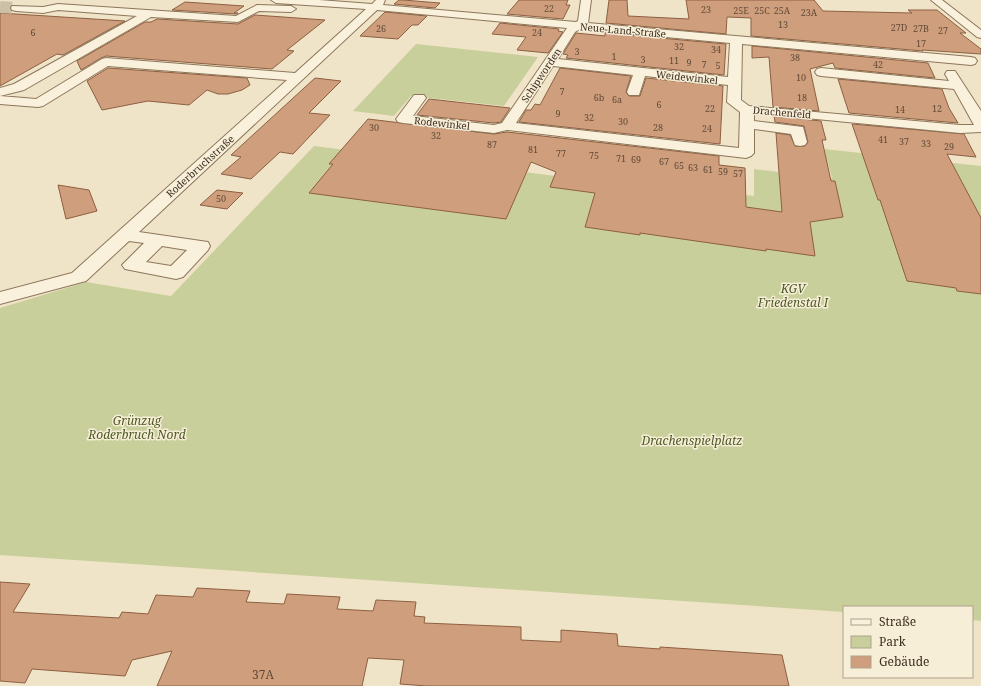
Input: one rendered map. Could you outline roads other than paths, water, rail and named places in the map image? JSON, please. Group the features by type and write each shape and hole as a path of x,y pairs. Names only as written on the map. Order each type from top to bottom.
{"street":[{"name":"Neue-Land-Straße","path":"276,0 378,4 576,26 971,61"},
{"name":"Schipworden","path":"506,120 550,62 571,30 583,22 586,0"},
{"path":"936,0 981,35"},
{"name":"Roderbruchstraße","path":"0,298 79,277 378,4"},
{"path":"16,8 42,10 58,7 238,19"},
{"path":"222,30 251,10 264,8 338,12"},
{"path":"0,92 19,87 149,14"},
{"name":"Weidewinkel","path":"736,41 734,102 747,110"},
{"path":"941,59 981,122"},
{"path":"0,100 38,103 106,62 298,77"},
{"name":"Weidewinkel","path":"550,62 735,82"},
{"name":"Weidewinkel","path":"634,92 640,72"},
{"path":"822,72 958,86"},
{"name":"Rodewinkel","path":"420,104 403,119 494,129 506,120"},
{"name":"Drachenfeld","path":"506,120 746,153 747,110 754,109 960,130 977,129 981,127"},
{"path":"747,124 798,130 800,142"},
{"path":"125,235 158,240"}],"tunnel":[{"path":"0,7 16,8"}],"park label":[{"name":"KGV Friedenstal I","path":"793,296"},
{"name":"Grünzug Roderbruch Nord","path":"137,428"},
{"name":"Drachenspielplatz","path":"692,441"}]}
